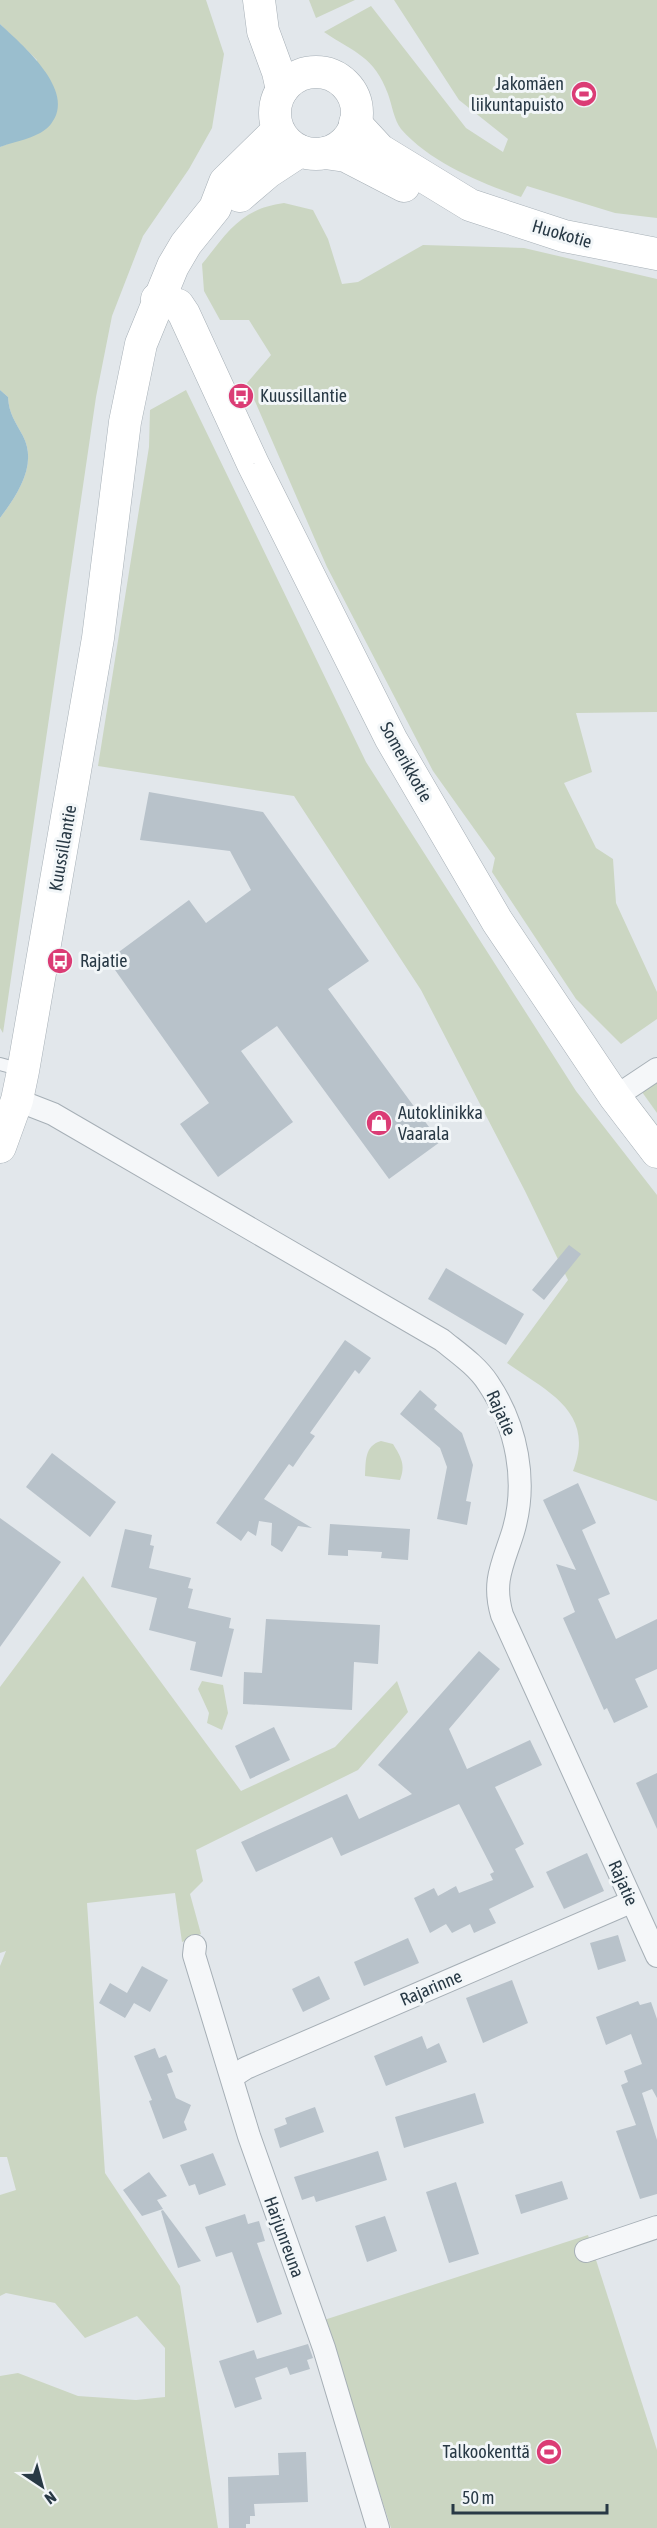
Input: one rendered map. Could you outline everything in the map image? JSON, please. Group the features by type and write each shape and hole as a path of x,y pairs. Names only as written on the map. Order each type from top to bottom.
{"main road":[{"path":"261,0 280,24 295,54 313,72"},
{"path":"261,0 263,31 282,90"},
{"path":"157,299 186,244 215,208 225,182 301,145 345,141 355,123 355,102 349,89 333,76 313,72 295,77 282,90 275,106 301,145"},
{"name":"Huokotie","path":"355,123 380,150 470,205"},
{"name":"Huokotie","path":"301,145 346,156 431,198 470,205 564,236 657,254"},
{"name":"Somerikkotie","path":"157,299 164,321 172,331 198,347 253,464 391,740 497,921 615,1097 657,1152"},
{"name":"Kuussillantie","path":"0,1147 98,638 130,392 141,344 157,299"}],"street":[{"path":"615,1097 657,1069"},
{"name":"Rajatie","path":"14,1078 54,1114 442,1340 467,1360 488,1382 516,1446 520,1479 513,1531 498,1578 496,1597 502,1615 657,1956"},
{"name":"Rajarinne","path":"232,2077 246,2068 346,2023 631,1902"},
{"name":"Harjunreuna","path":"195,1946 194,1955 268,2192 324,2348 378,2528"},
{"path":"586,2251 657,2227"}],"green space":[{"path":"0,0 206,0 224,54 212,128 189,169 143,236 112,316 96,397 3,1033 0,1028 0,518 19,490 27,469 28,458 27,447 11,413 8,397 0,390 0,147 12,142 37,60 0,24"},
{"path":"309,0 355,0 316,18"},
{"name":"Jakomäen liikuntapuisto","path":"394,0 657,0 657,218 615,213 527,186 521,197 456,170 426,152 401,129 383,81 370,63 324,32 371,6 466,128 503,152 508,139 459,100"},
{"path":"284,203 313,210 328,239 342,284 358,282 423,245 524,248 657,279 657,712 576,713 592,772 564,783 596,848 613,859 616,903 657,992 657,1019 621,1044 576,999 492,872 495,858 433,771 327,567 247,383 271,355 249,320 220,320 204,291 202,264 228,232 246,216 269,206"},
{"path":"186,390 366,762 576,1091 657,1195 657,1501 573,1471 578,1451 578,1433 573,1419 552,1394 507,1363 568,1280 525,1191 421,990 294,796 98,766 149,447 150,410"},
{"path":"657,1081 657,1113 642,1092"},
{"path":"381,1441 393,1444 402,1461 400,1480 365,1476 369,1451 375,1443"},
{"path":"83,1576 241,1791 335,1747 397,1681 408,1712 358,1770 196,1850 203,1881 190,1894 201,1934 182,1942 175,1893 87,1903 105,2173 180,2286 218,2528 0,2528 0,2376 18,2373 78,2396 136,2400 165,2397 165,2348 137,2316 85,2338 55,2303 6,2293 0,2296 0,2195 16,2190 7,2157 0,2157 0,1966 6,1951 0,1953 0,1687"},
{"path":"202,1681 223,1685 228,1713 222,1730 207,1723 209,1713 198,1689"},
{"path":"588,2235 657,2450 657,2528 391,2528 324,2320"}],"water":[{"path":"0,24 44,69 57,97 57,111 51,124 41,133 0,147"},
{"path":"0,390 8,397 11,413 27,447 28,458 27,469 19,490 0,518"}],"building":[{"path":"149,792 263,812 369,961 328,989 440,1142 389,1179 277,1026 241,1051 293,1122 218,1177 180,1124 209,1103 108,960 189,900 206,923 251,890 230,851 140,840"},
{"path":"569,1245 581,1254 544,1300 532,1290"},
{"path":"446,1268 524,1314 506,1345 428,1299"},
{"path":"345,1340 371,1358 359,1374 355,1370 310,1433 315,1436 293,1467 289,1464 264,1499 312,1528 298,1526 282,1552 271,1545 272,1523 259,1521 256,1536 248,1531 241,1541 216,1523"},
{"path":"420,1390 437,1405 434,1409 462,1433 473,1465 466,1501 471,1502 467,1525 437,1519 447,1467 440,1448 400,1414"},
{"path":"52,1453 116,1502 90,1537 26,1487"},
{"path":"578,1483 596,1523 582,1530 610,1594 598,1599 616,1639 657,1619 657,1669 635,1679 648,1707 614,1723 607,1708 604,1710 563,1618 575,1612 556,1564 576,1570 543,1500"},
{"path":"0,1518 61,1562 0,1647"},
{"path":"330,1524 410,1529 408,1560 381,1558 382,1552 348,1550 348,1556 328,1555"},
{"path":"125,1529 152,1535 150,1545 154,1546 149,1568 191,1578 188,1588 193,1589 188,1608 231,1618 229,1628 234,1629 222,1677 190,1670 196,1642 149,1630 157,1598 111,1587"},
{"path":"266,1619 380,1625 378,1664 354,1662 352,1710 243,1704 244,1672 262,1673"},
{"path":"479,1651 500,1669 449,1729 467,1769 530,1740 542,1765 495,1787 524,1844 515,1849 534,1887 489,1909 496,1923 474,1933 470,1924 452,1933 446,1924 430,1933 414,1898 434,1888 438,1896 456,1886 459,1893 493,1880 490,1874 494,1872 459,1804 341,1856 332,1837 256,1872 241,1842 347,1794 359,1819 412,1794 378,1765"},
{"path":"274,1727 290,1760 250,1779 235,1746"},
{"path":"657,1773 657,1829 636,1783"},
{"path":"587,1853 604,1891 564,1909 546,1872"},
{"path":"618,1935 626,1961 598,1970 590,1943"},
{"path":"408,1938 419,1963 364,1986 354,1962"},
{"path":"142,1966 168,1980 150,2012 134,2003 125,2018 99,2003 110,1983 127,1993"},
{"path":"319,1976 330,1999 303,2012 292,1989"},
{"path":"512,1980 528,2023 483,2043 466,1998"},
{"path":"638,2001 640,2005 651,2002 657,2019 657,2098 652,2089 642,2093 657,2140 657,2194 640,2199 616,2131 636,2125 621,2085 628,2082 624,2071 642,2064 631,2034 606,2045 596,2017"},
{"path":"422,2036 427,2049 439,2043 447,2062 386,2086 374,2056"},
{"path":"155,2048 159,2058 166,2055 173,2072 167,2074 176,2098 191,2105 184,2122 187,2130 163,2139 149,2101 152,2100 134,2056"},
{"path":"475,2093 484,2123 404,2148 395,2117"},
{"path":"315,2107 324,2132 280,2148 274,2129 287,2124 285,2118"},
{"path":"378,2151 387,2180 316,2202 314,2196 302,2200 294,2177"},
{"path":"213,2153 226,2185 199,2195 195,2184 189,2186 180,2165"},
{"path":"149,2172 167,2196 157,2200 163,2209 142,2216 123,2190"},
{"path":"562,2181 568,2199 521,2214 515,2195"},
{"path":"456,2182 479,2254 449,2263 426,2192"},
{"path":"163,2210 201,2261 178,2268 161,2211"},
{"path":"245,2214 248,2224 259,2221 265,2241 257,2243 282,2314 257,2323 232,2252 216,2257 205,2227"},
{"path":"385,2216 397,2251 367,2262 355,2226"},
{"path":"308,2344 313,2358 307,2360 310,2369 290,2375 287,2367 255,2378 262,2399 235,2408 219,2361 254,2350 257,2359"},
{"path":"306,2452 308,2502 254,2504 255,2516 250,2516 250,2524 246,2524 246,2528 229,2528 228,2477 279,2475 278,2453"}],"place":[{"name":"Jakomäen liikuntapuisto","path":"584,94"},
{"name":"Kuussillantie","path":"241,396"},
{"name":"Rajatie","path":"60,961"},
{"name":"Autoklinikka Vaarala","path":"379,1123"},
{"name":"Talkookenttä","path":"549,2452"}]}
